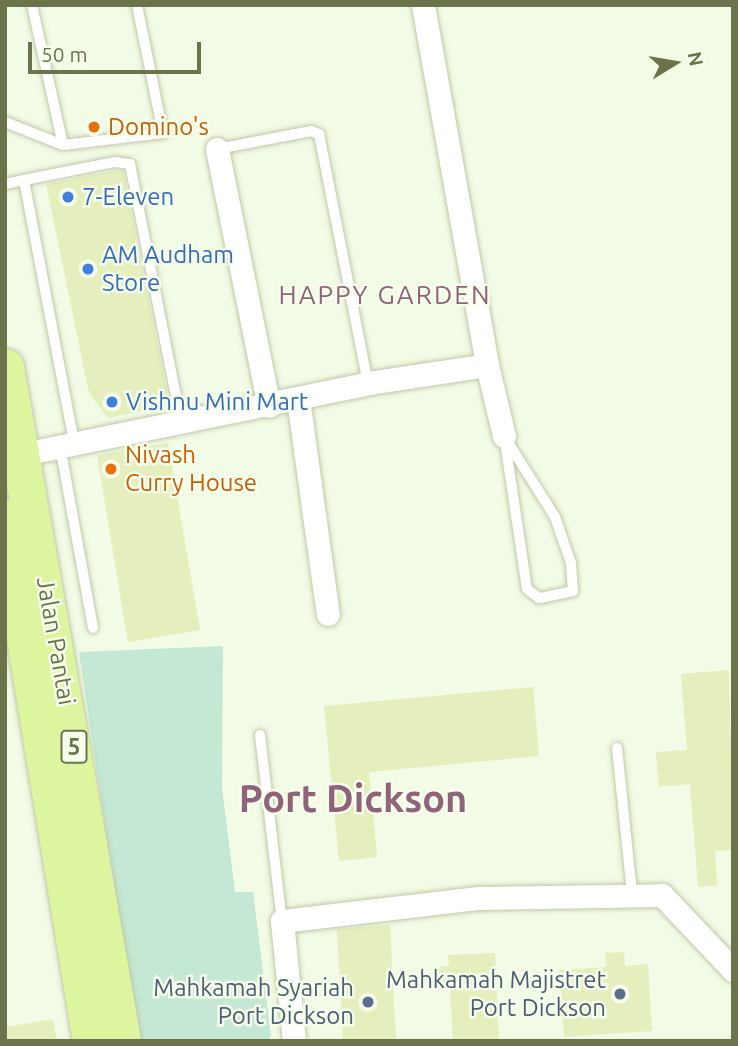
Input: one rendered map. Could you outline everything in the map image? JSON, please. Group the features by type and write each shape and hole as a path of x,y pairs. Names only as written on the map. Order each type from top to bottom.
{"highway":[{"name":"Jalan Pantai","path":"5,367 14,456 122,1041"},
{"name":"Jalan Pantai","path":"5,517 91,1041"}],"street":[{"path":"423,5 487,365 504,436"},
{"path":"218,149 269,406"},
{"path":"14,456 181,421 269,406 369,383 487,365"},
{"path":"298,400 328,614"},
{"path":"294,1041 282,921 480,898 662,895 733,970"}],"lane":[{"path":"32,5 63,145"},
{"path":"5,122 63,145 163,133 137,5"},
{"path":"218,149 310,131 319,134 369,383"},
{"path":"5,184 115,162 130,164 181,421"},
{"path":"24,180 67,444 93,628"},
{"path":"504,436 555,517 571,563 573,591 539,598 527,589 504,436"},
{"path":"260,735 282,921"},
{"path":"617,748 632,894"}],"green space":[{"path":"223,646 222,788 235,892 253,892 271,1035 269,1041 137,1041 79,652"}],"building":[{"path":"116,170 123,171 170,406 108,418 89,393 46,184"},
{"path":"168,443 200,630 128,642 97,455"},
{"path":"729,670 733,850 715,851 717,885 698,887 690,784 659,787 656,752 687,750 681,674"},
{"path":"533,687 539,756 369,772 377,857 339,861 324,706"},
{"path":"390,925 396,1041 343,1041 337,929"},
{"path":"624,952 625,966 648,964 652,1031 564,1037 559,970 606,967 605,953"},
{"path":"495,953 499,1041 453,1041 450,987 435,988 434,967 449,966 448,955"},
{"path":"53,1019 57,1041 5,1041 5,1027"}],"place":[{"name":"Domino's","path":"94,127"},
{"name":"7-Eleven","path":"68,197"},
{"name":"AM Audham Store","path":"88,269"},
{"name":"Vishnu Mini Mart","path":"112,402"},
{"name":"Nivash Curry House","path":"111,469"},
{"name":"Mahkamah Majistret Port Dickson","path":"620,994"},
{"name":"Mahkamah Syariah Port Dickson","path":"368,1002"}],"district":[{"name":"HAPPY GARDEN","path":"385,295"},
{"name":"Port Dickson","path":"353,799"}]}
